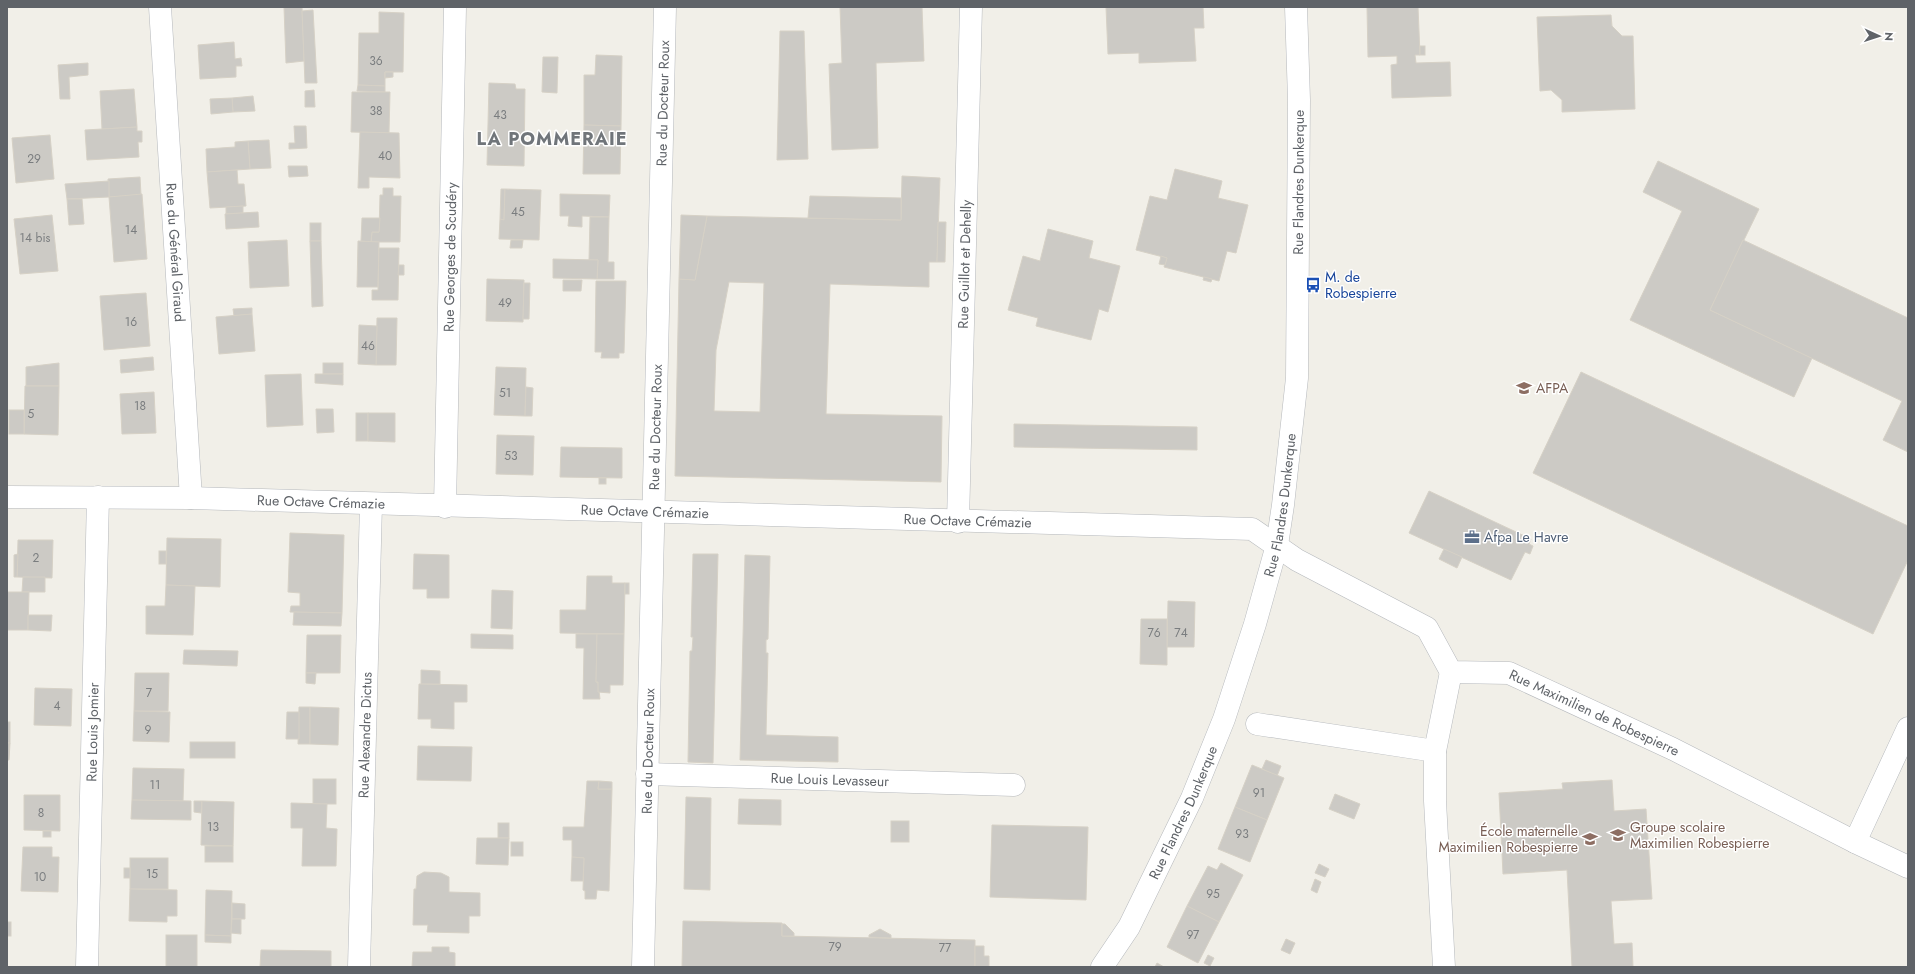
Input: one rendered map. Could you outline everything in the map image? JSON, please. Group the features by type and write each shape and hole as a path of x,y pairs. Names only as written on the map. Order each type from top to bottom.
{"street":[{"name":"Rue du Général Giraud","path":"160,7 190,498"},
{"name":"Rue Georges de Scudéry","path":"445,507 455,7"},
{"name":"Rue du Docteur Roux","path":"643,967 665,7"},
{"name":"Rue Guillot et Dehelly","path":"958,522 971,7"},
{"name":"Rue Flandres Dunkerque","path":"1102,967 1129,928 1195,791 1224,719 1255,624 1277,545 1283,505 1297,378 1298,100 1296,7"},
{"name":"Rue Octave Crémazie","path":"7,497 190,498 958,522 1252,529 1277,545"},
{"name":"Rue Louis Jomier","path":"87,967 98,497"},
{"name":"Rue Alexandre Dictus","path":"359,967 371,504"},
{"path":"1277,545 1297,560 1427,628 1451,672 1435,751 1435,800 1444,967"},
{"name":"Rue Maximilien de Robespierre","path":"1451,672 1508,673 1674,749 1855,842 1908,867"},
{"path":"1257,724 1435,751"},
{"path":"1855,842 1908,728"},
{"name":"Rue Louis Levasseur","path":"647,774 1014,785"}],"building":[{"path":"284,7 302,7 304,61 286,63"},
{"path":"840,7 922,7 924,61 876,63 878,148 832,150 829,64 842,63"},
{"path":"1106,7 1203,7 1204,28 1194,28 1196,61 1139,63 1139,53 1108,54"},
{"path":"1367,7 1418,7 1420,55 1415,55 1416,63 1450,62 1451,96 1392,98 1391,65 1397,64 1397,56 1368,57"},
{"path":"313,10 317,83 305,83 302,11"},
{"path":"379,12 404,13 403,72 385,72 385,86 358,85 359,33 379,33"},
{"path":"1611,15 1612,26 1622,36 1633,36 1635,109 1562,112 1562,100 1551,90 1540,91 1537,17"},
{"path":"780,31 804,31 808,159 777,160"},
{"path":"234,42 235,59 241,58 242,66 236,66 236,77 200,79 198,45"},
{"path":"1420,46 1425,46 1425,55 1420,55"},
{"path":"596,55 622,56 621,126 584,125 584,75 595,75"},
{"path":"543,57 558,57 557,93 542,92"},
{"path":"88,63 88,75 69,77 70,99 60,99 58,65"},
{"path":"385,72 393,72 393,77 385,78"},
{"path":"489,83 515,84 516,89 525,89 524,166 487,165"},
{"path":"358,85 385,86 385,92 357,91"},
{"path":"134,89 137,127 102,129 100,91"},
{"path":"314,90 315,107 305,107 305,91"},
{"path":"352,92 390,92 389,133 351,132"},
{"path":"253,96 255,111 233,112 232,98"},
{"path":"232,98 233,112 211,114 210,99"},
{"path":"584,125 621,126 620,174 583,174"},
{"path":"294,126 306,126 307,148 289,149 289,143 295,143"},
{"path":"137,127 137,131 142,131 142,142 138,142 139,157 87,160 85,130"},
{"path":"360,132 399,133 400,178 369,177 369,188 358,188"},
{"path":"50,135 54,179 16,183 12,138"},
{"path":"269,140 271,168 250,169 248,141"},
{"path":"248,141 250,169 207,172 206,149 235,147 235,142"},
{"path":"1658,161 1759,209 1710,310 1812,358 1794,397 1630,320 1682,211 1643,192"},
{"path":"288,166 307,166 308,176 289,177"},
{"path":"1175,169 1222,181 1218,198 1248,205 1236,253 1227,251 1219,281 1164,267 1167,258 1136,250 1150,196 1167,200"},
{"path":"237,170 238,184 244,184 246,206 210,208 207,172"},
{"path":"902,176 940,178 937,262 929,262 929,287 830,284 826,414 942,416 941,482 675,476 679,279 695,280 707,216 901,220","holes":["729,282 764,283 760,412 714,411 716,350"]},
{"path":"140,177 141,195 109,197 108,179"},
{"path":"109,181 109,197 67,199 65,184"},
{"path":"383,188 393,188 393,196 401,196 400,242 371,242 372,232 379,232 380,195 383,195"},
{"path":"501,189 505,189 504,220 500,219"},
{"path":"505,189 541,190 539,240 499,239 500,219 504,220"},
{"path":"142,194 147,259 114,262 109,197"},
{"path":"560,194 610,195 609,217 582,216 582,227 568,226 569,216 560,216"},
{"path":"810,196 901,198 901,220 808,218"},
{"path":"67,199 82,199 84,224 69,225"},
{"path":"243,206 243,213 226,214 226,207"},
{"path":"258,212 259,227 226,229 225,214"},
{"path":"52,215 58,271 20,274 14,219"},
{"path":"681,215 707,216 695,280 679,279"},
{"path":"590,217 609,217 608,262 614,262 614,279 597,279 598,260 589,260"},
{"path":"362,218 380,218 379,232 372,232 371,242 361,241"},
{"path":"938,222 946,222 945,262 937,262"},
{"path":"310,223 321,223 321,241 310,241"},
{"path":"1048,229 1093,241 1089,258 1120,266 1108,312 1099,309 1091,340 1036,326 1038,318 1008,310 1023,256 1040,261"},
{"path":"287,240 289,286 250,288 248,242"},
{"path":"511,240 523,240 522,248 510,248"},
{"path":"1743,240 1908,318 1908,452 1883,440 1902,401 1710,310"},
{"path":"310,241 321,241 323,306 312,307"},
{"path":"358,241 379,242 378,287 357,287"},
{"path":"379,248 399,248 398,300 372,300 372,290 378,290"},
{"path":"1161,256 1167,258 1165,265 1159,264"},
{"path":"553,259 598,260 597,279 553,278"},
{"path":"399,265 404,265 404,275 398,275"},
{"path":"1204,277 1212,279 1211,282 1203,280"},
{"path":"487,279 524,280 523,322 486,321"},
{"path":"563,280 582,280 581,291 563,291"},
{"path":"596,281 626,281 624,353 619,353 619,358 601,358 602,352 595,352"},
{"path":"524,283 530,283 529,319 523,319"},
{"path":"146,293 150,346 104,350 100,296"},
{"path":"252,308 252,314 234,316 233,309"},
{"path":"252,314 255,351 219,354 216,317"},
{"path":"377,318 397,318 396,365 376,365"},
{"path":"359,325 377,326 376,365 358,364"},
{"path":"153,357 154,370 121,373 120,360"},
{"path":"59,363 59,386 26,386 26,367"},
{"path":"323,363 343,363 343,374 323,374"},
{"path":"496,367 526,368 525,416 494,415"},
{"path":"1581,372 1908,526 1908,560 1873,634 1533,473"},
{"path":"301,374 303,425 267,427 265,375"},
{"path":"315,374 343,374 343,385 315,383"},
{"path":"25,386 59,386 58,435 24,434"},
{"path":"526,387 533,388 532,416 525,416"},
{"path":"154,392 156,433 122,434 120,394"},
{"path":"316,409 333,409 334,432 317,433"},
{"path":"9,410 24,410 24,434 9,434"},
{"path":"356,413 368,413 368,441 356,441"},
{"path":"368,413 395,413 395,442 368,441"},
{"path":"1014,424 1197,427 1197,450 1014,447"},
{"path":"497,435 534,436 533,475 496,474"},
{"path":"561,447 622,448 622,478 560,477"},
{"path":"599,478 606,478 606,484 599,484"},
{"path":"1429,491 1531,539 1529,544 1533,546 1530,554 1525,552 1511,580 1409,533"},
{"path":"290,533 344,535 342,613 290,612 291,606 300,606 300,593 288,592"},
{"path":"167,538 221,539 220,587 166,585"},
{"path":"18,540 53,540 52,578 17,577"},
{"path":"1444,549 1462,557 1457,568 1439,559"},
{"path":"159,551 166,551 166,564 159,564"},
{"path":"18,554 17,577 14,577 14,555"},
{"path":"414,554 449,555 449,598 427,598 427,589 413,589"},
{"path":"693,554 718,554 713,763 688,762 690,651 692,651 693,637 691,637"},
{"path":"745,555 770,556 768,639 766,640 766,653 768,653 766,735 838,737 838,762 740,760"},
{"path":"587,576 612,576 612,583 625,583 624,634 560,633 560,610 586,610"},
{"path":"23,577 45,577 45,592 22,592"},
{"path":"625,583 629,583 629,594 625,594"},
{"path":"166,585 195,586 193,635 146,634 146,606 165,606"},
{"path":"492,590 513,591 512,629 491,628"},
{"path":"7,592 29,592 28,630 7,630"},
{"path":"1168,601 1195,602 1194,647 1167,647"},
{"path":"294,612 342,613 341,626 293,625"},
{"path":"28,615 52,615 51,631 28,630"},
{"path":"1141,619 1167,619 1167,665 1140,664"},
{"path":"471,634 513,635 513,649 471,648"},
{"path":"576,634 597,634 596,682 598,682 600,699 583,699 584,648 576,648"},
{"path":"597,634 624,634 623,685 610,685 610,693 598,692 598,682 596,682"},
{"path":"307,635 341,635 340,673 306,673"},
{"path":"184,650 238,651 237,666 183,664"},
{"path":"421,670 440,671 440,684 421,684"},
{"path":"135,673 169,673 168,711 134,711"},
{"path":"306,673 316,673 315,684 306,683"},
{"path":"419,684 467,685 467,702 454,702 454,729 431,728 431,719 418,719"},
{"path":"35,688 72,689 71,726 34,725"},
{"path":"299,707 310,707 310,744 298,744"},
{"path":"310,707 339,708 338,745 310,744"},
{"path":"134,711 170,712 169,742 133,741"},
{"path":"287,712 299,712 299,739 286,739"},
{"path":"7,722 10,722 10,743 7,743"},
{"path":"190,742 235,742 235,758 190,758"},
{"path":"7,743 10,743 9,760 7,760"},
{"path":"418,746 472,747 471,781 417,780"},
{"path":"1266,760 1281,766 1277,776 1262,769"},
{"path":"1252,765 1284,778 1267,820 1235,807"},
{"path":"133,768 184,769 183,801 132,800"},
{"path":"313,779 336,779 336,804 313,804"},
{"path":"1612,780 1614,811 1646,809 1652,899 1611,901 1614,944 1632,943 1633,967 1572,967 1567,870 1503,874 1499,793 1563,789 1562,783"},
{"path":"587,781 599,781 598,789 612,789 609,891 597,890 596,899 585,899 585,891 583,890 584,858 572,857 572,840 563,840 563,827 584,827"},
{"path":"599,781 612,782 612,789 598,789"},
{"path":"1335,794 1360,804 1354,819 1329,809"},
{"path":"24,795 60,795 60,831 24,830"},
{"path":"686,797 711,798 710,890 684,889"},
{"path":"739,799 781,800 781,825 738,824"},
{"path":"132,800 191,801 191,820 131,819"},
{"path":"194,801 202,801 201,813 194,812"},
{"path":"202,801 234,802 233,846 201,845"},
{"path":"291,803 327,804 326,828 337,829 336,866 302,866 303,828 291,828"},
{"path":"1235,807 1267,820 1250,862 1218,849"},
{"path":"891,821 909,821 909,842 891,842"},
{"path":"498,823 509,823 509,838 498,838"},
{"path":"992,825 1088,827 1086,900 990,897"},
{"path":"43,831 51,831 51,837 43,837"},
{"path":"477,838 509,838 508,865 476,864"},
{"path":"511,842 523,842 523,856 511,856"},
{"path":"205,846 233,846 233,862 205,862"},
{"path":"23,847 52,847 52,857 59,857 58,892 21,891"},
{"path":"572,857 584,858 583,881 571,881"},
{"path":"130,858 168,858 168,889 130,889"},
{"path":"1221,863 1243,875 1219,922 1187,906 1208,866 1217,870"},
{"path":"1319,864 1329,869 1325,877 1315,873"},
{"path":"124,868 130,868 130,878 124,878"},
{"path":"424,872 441,873 449,877 449,892 480,893 480,916 469,916 469,933 427,932 428,925 413,925 414,889 416,889 417,876"},
{"path":"1315,879 1321,882 1317,893 1311,890"},
{"path":"130,889 177,890 177,916 167,916 167,922 129,921"},
{"path":"206,890 232,891 231,936 205,935"},
{"path":"232,903 245,904 245,919 232,919"},
{"path":"1187,906 1219,922 1198,963 1167,947"},
{"path":"232,919 241,919 241,934 231,933"},
{"path":"683,921 782,923 782,936 975,940 975,967 682,967"},
{"path":"7,922 11,922 11,936 7,936"},
{"path":"782,924 785,924 794,933 794,936 782,936"},
{"path":"880,929 891,935 891,938 869,937 869,935"},
{"path":"166,935 197,935 197,967 166,967"},
{"path":"205,935 231,936 231,943 205,942"},
{"path":"1286,939 1295,943 1290,954 1281,950"},
{"path":"975,946 984,946 984,956 989,956 989,967 975,967"},
{"path":"432,947 449,947 449,952 455,953 455,967 412,967 413,952 432,952"},
{"path":"261,950 331,951 331,967 260,967"},
{"path":"1208,955 1214,958 1210,966 1204,963"},
{"path":"1157,963 1164,967 1155,967"}],"place":[{"name":"M. de Robespierre","path":"1313,285"},
{"name":"AFPA","path":"1524,388"},
{"name":"Afpa Le Havre","path":"1472,537"},
{"name":"Groupe scolaire Maximilien Robespierre","path":"1618,835"},
{"name":"École maternelle Maximilien Robespierre","path":"1590,839"}],"district":[{"name":"LA POMMERAIE","path":"552,139"}]}
